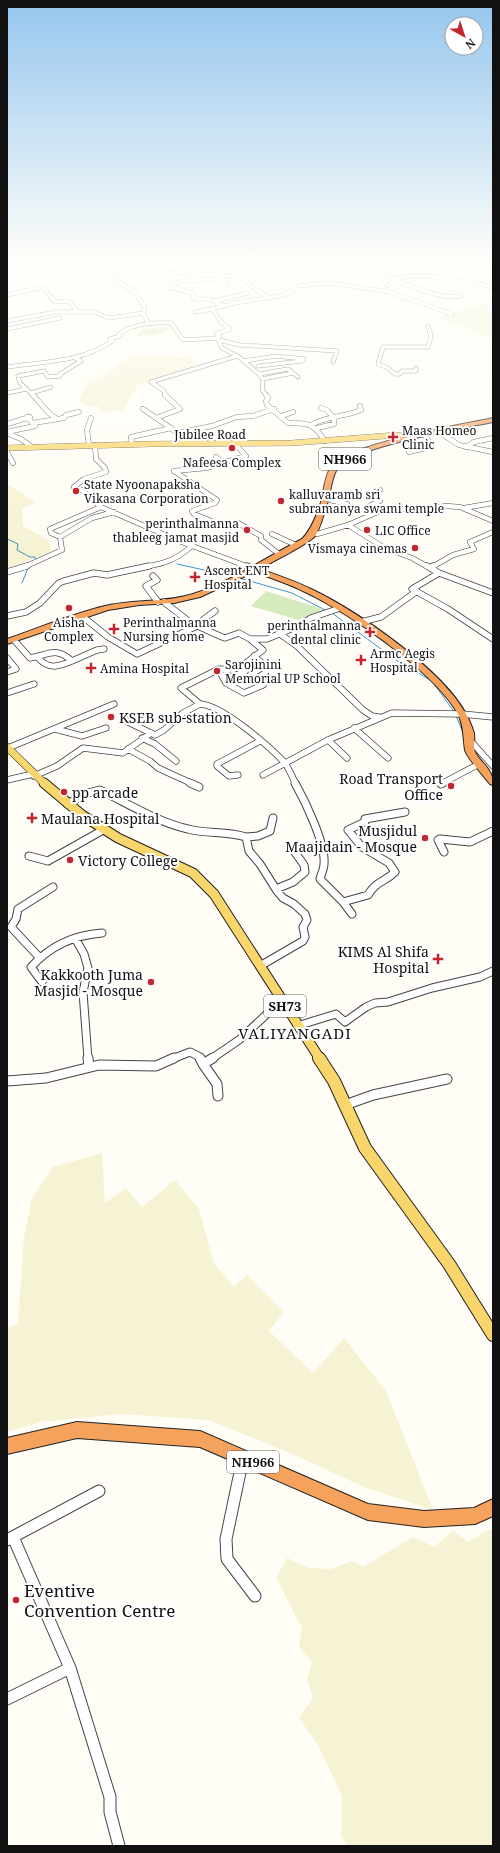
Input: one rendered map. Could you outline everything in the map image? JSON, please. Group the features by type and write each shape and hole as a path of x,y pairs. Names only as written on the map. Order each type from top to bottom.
{"highway":[{"name":"NH966","path":"254,569 262,567 306,542 317,534 330,500 334,478 339,467 348,460 370,450 493,422"},
{"name":"NH966","path":"254,569 296,545 306,542 312,534 325,499 334,467 361,451 493,422"},
{"path":"11,641 82,616 122,604 185,600 254,569 308,590 340,608 361,622 432,676 445,690 470,733 470,751 493,782"},
{"name":"NH966","path":"7,1446 77,1430 200,1439 368,1512 424,1519 475,1516 493,1507"}],"main road":[{"name":"Jubilee Road","path":"7,448 132,444 235,444 325,441 397,435 415,439"},
{"name":"SH73","path":"8,748 34,775 67,804 103,830 198,877 214,894 297,1026 334,1081 366,1148 377,1166 448,1264 493,1335"}],"street":[{"path":"7,367 98,351 103,347"},
{"path":"222,347 237,356 259,374 262,379 262,390 268,398 266,401 267,405 290,423 311,425 317,428 321,432 325,441"},
{"path":"291,347 337,352 333,362"},
{"path":"383,347 378,364 386,367 390,373 394,375 400,374 402,371 416,371 416,368"},
{"path":"58,419 46,412 42,404 20,383 18,376 44,371 46,376 51,378 60,376 60,374 81,361 72,356"},
{"path":"156,418 180,409 165,395 164,391 151,382 237,356"},
{"path":"244,361 276,356 304,359 301,361 258,366"},
{"path":"259,374 288,369 298,376"},
{"path":"262,379 293,373"},
{"path":"31,393 51,387"},
{"path":"7,393 26,389"},
{"path":"311,425 320,420 359,411 360,406"},
{"path":"143,408 177,433 212,426 237,417 253,416 274,409"},
{"path":"321,408 327,410 334,418"},
{"path":"32,423 58,419 72,413 79,412"},
{"path":"282,416 293,412"},
{"path":"7,423 29,417 35,426 7,432"},
{"path":"91,418 87,430 96,459 105,468 106,472 76,483 74,487 82,490 102,507 254,569"},
{"path":"317,428 332,425 334,418"},
{"path":"132,444 131,437 171,428"},
{"path":"7,432 21,439 32,447"},
{"path":"442,434 459,445 493,452"},
{"path":"410,452 430,447 430,443 426,437"},
{"path":"466,447 474,442 493,438"},
{"path":"235,444 246,456 191,471 181,468 174,471 185,480 202,488 217,500 215,503 194,510 193,513 226,527 238,523 261,536 261,540 279,554"},
{"path":"7,452 13,463"},
{"path":"216,457 223,463"},
{"path":"380,490 369,494 380,501 371,505 380,511"},
{"path":"330,500 347,504"},
{"path":"317,534 348,525 380,511 397,509 421,510 446,506 468,508 493,503"},
{"path":"60,537 51,533 50,529 102,507"},
{"path":"460,507 493,521"},
{"path":"60,537 92,518 114,512"},
{"path":"481,515 493,517"},
{"path":"348,525 383,547 412,558 439,573 493,592"},
{"path":"430,568 453,555 474,549 470,542 493,532"},
{"path":"272,534 279,539 286,540 296,545"},
{"path":"7,572 35,564 55,555 62,550 60,537"},
{"path":"7,616 26,612 40,603 60,583 64,581 82,578 94,573 107,575 169,562 180,557 192,545"},
{"path":"439,573 412,589 448,608 493,639"},
{"path":"153,576 156,580 146,586 161,602 196,626 225,638 239,633 250,639 263,650 242,666 232,670 219,669 181,688 200,704"},
{"path":"361,622 381,616 384,612 393,608 417,591"},
{"path":"250,639 267,639 311,618 340,608"},
{"path":"82,616 99,631 137,654 163,644 196,626 215,611"},
{"path":"280,634 297,646 363,710 372,716 379,718"},
{"path":"11,641 30,658 37,657 54,650 63,652 72,661"},
{"path":"37,657 46,666 54,668 97,650 104,650"},
{"path":"220,672 226,683 244,693 255,690 263,685 250,675 263,667 263,664 254,656"},
{"path":"7,658 16,669 7,672"},
{"path":"7,693 34,684"},
{"path":"124,720 151,733 158,734 183,713 204,703 224,715 230,716 260,741 285,763 306,804 323,851 324,864 320,879 343,902 352,914"},
{"path":"8,748 114,704"},
{"path":"263,775 328,740 392,713 458,714 493,717"},
{"path":"55,729 82,736 106,728"},
{"path":"354,728 388,758"},
{"path":"7,780 34,775 57,766 83,748 123,753 151,733"},
{"path":"142,738 155,744 176,761"},
{"path":"328,740 347,758"},
{"path":"238,775 230,776 217,766 217,764 260,741"},
{"path":"469,742 480,750 484,759 493,766"},
{"path":"128,749 148,759 158,768 199,787"},
{"path":"441,784 479,764"},
{"path":"67,804 88,793 100,790 170,824 201,832 246,837 258,836 270,831 274,818"},
{"path":"343,902 368,895 373,886 395,872 389,863 362,847 348,830 365,822 365,819 405,812"},
{"path":"29,856 48,861 103,830"},
{"path":"444,852 439,843 440,839 470,842 493,830"},
{"path":"246,837 249,851 260,864 276,890 283,898 294,904 307,917 308,920 303,927 304,939 260,966"},
{"path":"276,890 292,882 305,872 304,865 294,851"},
{"path":"39,957 11,927 16,919 18,909 54,887"},
{"path":"42,982 31,967 39,957 51,948 79,936 102,933"},
{"path":"75,938 84,954 88,968 83,992 89,1067"},
{"path":"297,1026 336,1014 345,1022 376,1003 388,1002 432,988 480,977 493,971"},
{"path":"203,1064 216,1057 249,1032 268,1012 284,1005"},
{"path":"7,1081 46,1078 89,1067 109,1064 143,1067 156,1066 190,1052 198,1056 217,1084 218,1096"},
{"path":"345,1105 373,1095 447,1079"},
{"path":"243,1458 230,1526 226,1539 227,1559 255,1596"},
{"path":"99,1491 10,1538 70,1668 110,1797 110,1812 119,1846"},
{"path":"7,1699 70,1668"}],"shaded area":[{"path":"129,357 189,358 199,364 137,386 123,410 101,412 98,406 86,406 78,402 87,383 103,377"},
{"path":"7,484 35,502 22,509 23,526 49,540 51,551 7,570"},
{"path":"102,1153 105,1203 126,1188 142,1207 175,1180 199,1209 214,1263 234,1287 247,1275 284,1312 269,1331 313,1373 344,1338 386,1391 433,1510 364,1487 288,1452 208,1420 120,1414 41,1422 7,1432 7,1328 18,1324 24,1237 32,1198 53,1167"},
{"path":"490,1529 493,1532 493,1846 348,1846 341,1835 342,1796 318,1745 299,1718 313,1698 307,1679 312,1662 299,1647 302,1628 276,1578 287,1558 309,1568 331,1569 352,1561 363,1567 413,1537 434,1547 453,1531 468,1542"}],"green space":[{"path":"266,591 319,608 324,611 302,621 251,606"}],"waterway":[{"path":"7,539 18,544 17,550 30,557 35,557 36,561"},
{"path":"177,564 236,577"},
{"path":"22,583 28,568"},
{"path":"239,578 292,593 327,611"},
{"path":"332,613 396,660 432,681 455,713"},
{"path":"456,716 464,735"},
{"path":"474,749 489,765"}],"place":[{"name":"Maas Homeo Clinic","path":"393,437"},
{"name":"Nafeesa Complex","path":"232,448"},
{"name":"State Nyoonapaksha Vikasana Corporation","path":"76,491"},
{"name":"kalluvaramb sri subramanya swami temple","path":"281,501"},
{"name":"perinthalmanna thableeg jamat masjid","path":"247,530"},
{"name":"LIC Office","path":"367,530"},
{"name":"Vismaya cinemas","path":"415,548"},
{"name":"Ascent ENT Hospital","path":"195,577"},
{"name":"Aisha Complex","path":"69,608"},
{"name":"Perinthalmanna Nursing home","path":"114,629"},
{"name":"perinthalmanna dental clinic","path":"370,632"},
{"name":"Armc Aegis Hospital","path":"361,660"},
{"name":"Amina Hospital","path":"91,668"},
{"name":"Sarojinini Memorial UP School","path":"217,671"},
{"name":"KSEB sub-station","path":"111,717"},
{"name":"Road Transport Office","path":"451,786"},
{"name":"pp arcade","path":"64,792"},
{"name":"Maulana Hospital","path":"32,818"},
{"name":"Musjidul Maajidain - Mosque","path":"425,838"},
{"name":"Victory College","path":"70,860"},
{"name":"KIMS Al Shifa Hospital","path":"438,959"},
{"name":"Kakkooth Juma Masjid - Mosque","path":"151,982"},
{"name":"Eventive Convention Centre","path":"16,1600"}],"district":[{"name":"VALIYANGADI","path":"295,1033"}]}
